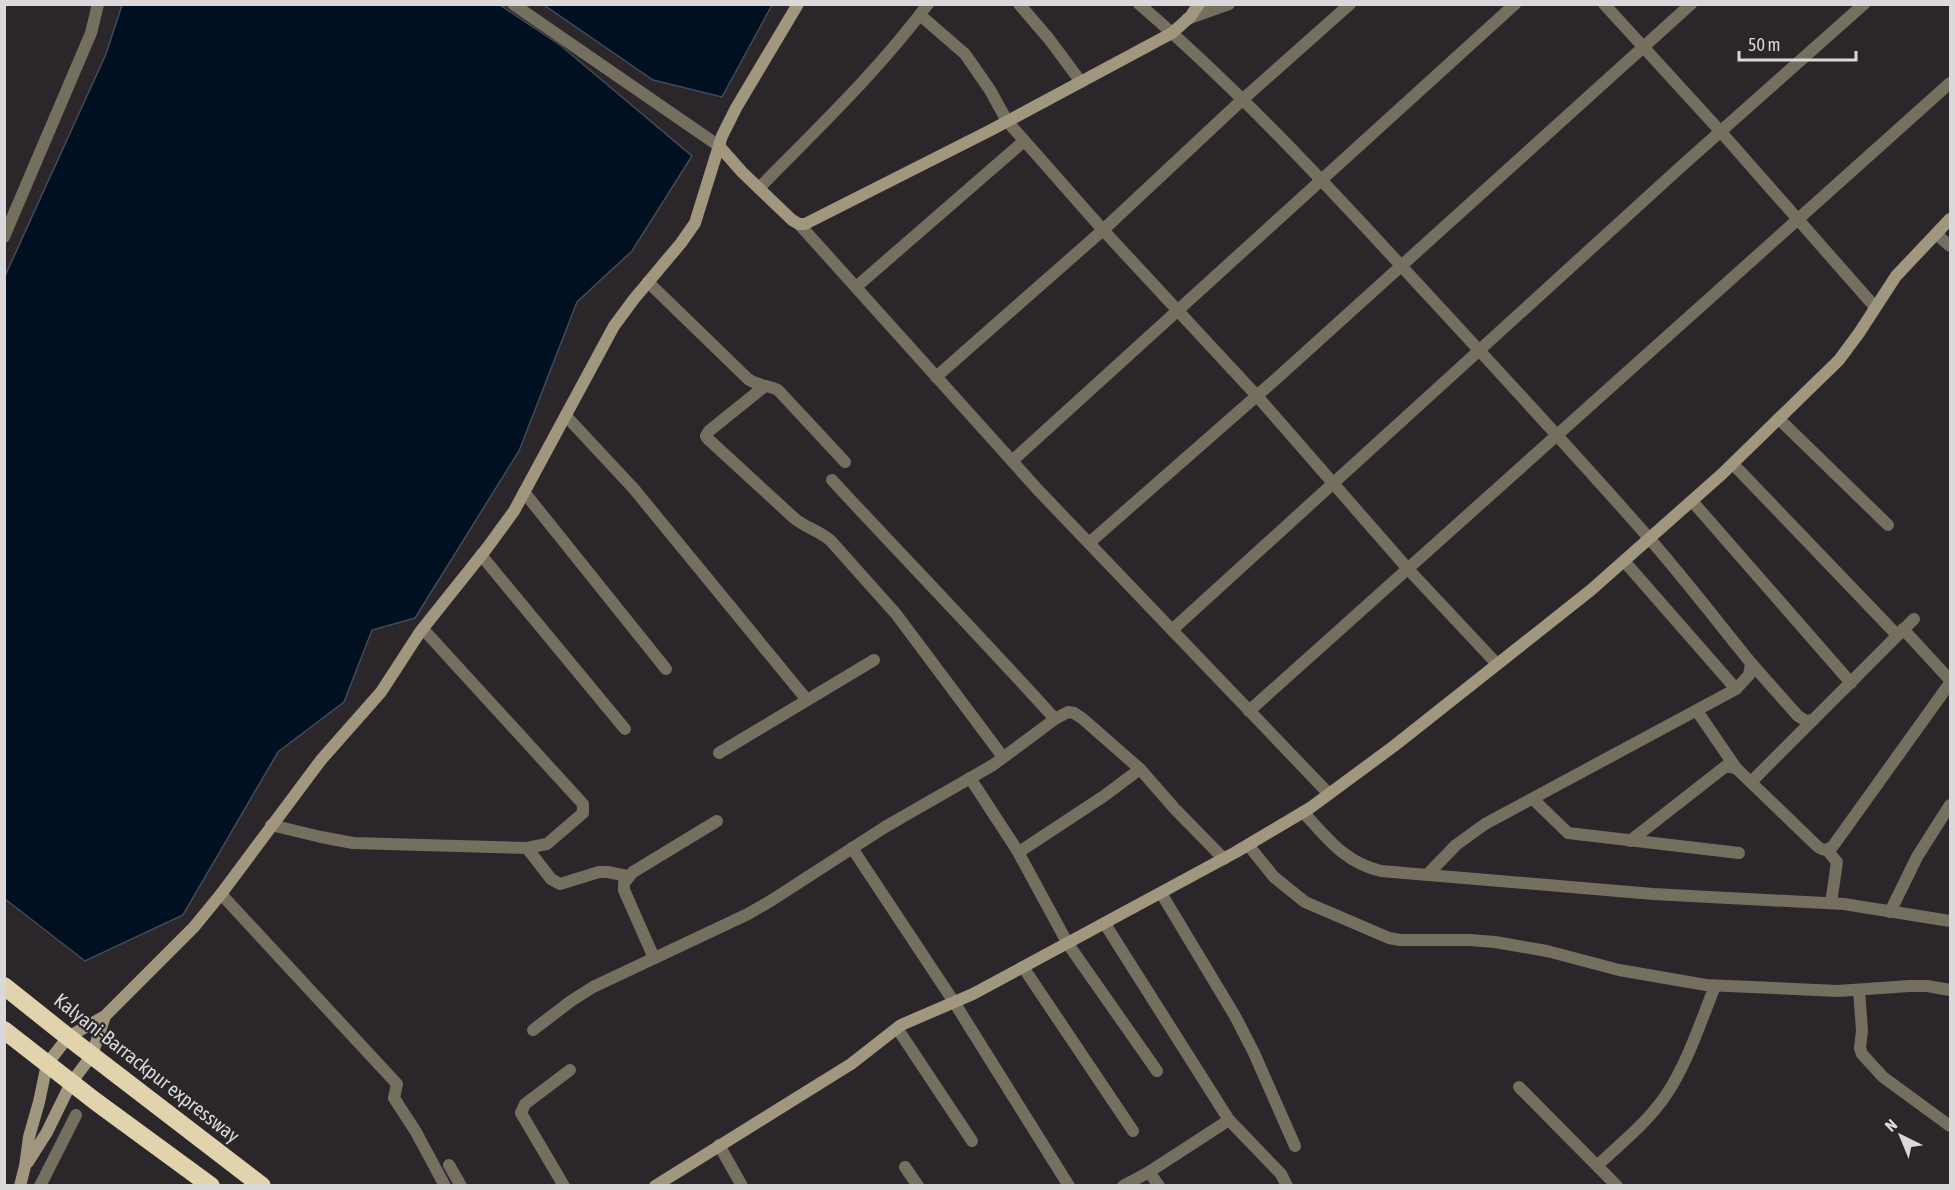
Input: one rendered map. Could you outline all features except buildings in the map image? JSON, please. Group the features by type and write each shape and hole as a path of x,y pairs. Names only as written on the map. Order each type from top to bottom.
{"highway":[{"name":"Kalyani-Barrackpur expressway","path":"4,986 262,1185"},
{"path":"4,1030 71,1083 211,1185"}],"street":[{"path":"4,237 91,33 98,4"},
{"path":"513,4 719,146 759,188 799,224 1012,461 1329,794"},
{"path":"20,1185 47,1064 68,1037 105,1016 194,927 321,760 381,692 423,629 514,511 614,326 695,223 719,146 736,108 798,4"},
{"path":"759,188 866,76 928,4"},
{"path":"1019,4 1081,82"},
{"path":"1139,4 1242,100 1323,181 1650,539 1751,663 1798,716 1802,720 1813,720"},
{"path":"799,224 805,224 1007,121 1172,33 1187,20 1199,4"},
{"path":"1187,20 1229,4"},
{"path":"936,376 1103,230 1242,100 1350,4"},
{"path":"1012,461 1323,181 1515,4"},
{"path":"1604,4 1799,219 1875,307"},
{"path":"1089,543 1257,396 1691,4"},
{"path":"1172,630 1864,4"},
{"path":"920,15 969,60 990,90 1007,121 1024,141 1257,396 1408,569 1497,664"},
{"path":"1249,711 1950,83"},
{"path":"856,287 1024,141"},
{"path":"655,1185 851,1064 897,1028 1068,944 1224,859 1303,812 1394,746 1591,590 1733,464 1839,360 1896,276 1950,219"},
{"path":"1936,234 1950,246"},
{"path":"648,282 754,384 778,390 845,462"},
{"path":"765,386 709,431 706,436 794,518 806,527 819,532 831,542 896,614 1003,757"},
{"path":"566,416 634,489 807,700"},
{"path":"1779,419 1888,525"},
{"path":"1697,711 1736,768 1817,846 1822,850 1827,850 1833,846 1950,681 1733,464"},
{"path":"832,480 1055,719"},
{"path":"524,492 666,669"},
{"path":"1692,501 1851,683"},
{"path":"481,555 625,729"},
{"path":"1624,561 1736,689"},
{"path":"1751,782 1914,619"},
{"path":"271,825 353,843 527,848 547,844 583,813 583,804 423,629"},
{"path":"719,753 874,660"},
{"path":"1427,875 1463,840 1485,824 1736,689 1749,675 1751,663"},
{"path":"533,1030 571,1000 593,987 748,914 772,900 885,826 970,778 1068,712 1074,713 1140,769 1224,859"},
{"path":"1630,841 1726,766 1736,768"},
{"path":"1019,852 1104,796 1140,769"},
{"path":"970,778 1019,852 1068,944 1157,1071"},
{"path":"1533,799 1568,833 1739,853"},
{"path":"1890,912 1917,857 1950,805"},
{"path":"1303,812 1342,853 1365,868 1381,871 1653,894 1831,903 1950,921"},
{"path":"654,958 624,890 624,883 628,876 717,821"},
{"path":"1248,845 1274,877 1305,902 1389,938 1495,942 1547,951 1619,970 1685,983 1716,986 1827,991 1927,986 1950,990"},
{"path":"527,848 551,879 560,884 599,872 628,876"},
{"path":"852,848 954,1002 1069,1185"},
{"path":"1827,850 1837,862 1831,903"},
{"path":"221,894 397,1084 394,1098 417,1132 445,1185"},
{"path":"1161,894 1240,1026 1295,1146"},
{"path":"1105,924 1229,1120 1281,1174 1287,1185"},
{"path":"1023,967 1133,1131"},
{"path":"1598,1165 1666,1095 1677,1078 1716,986"},
{"path":"1859,990 1862,1054 1884,1077 1950,1126"},
{"path":"25,1166 47,1132 71,1083 92,1055 105,1016"},
{"path":"897,1028 972,1141"},
{"path":"564,1185 521,1113 525,1104 570,1070"},
{"path":"1519,1086 1617,1185"},
{"path":"39,1185 76,1115"},
{"path":"1123,1185 1149,1172 1229,1120"},
{"path":"719,1145 742,1185"},
{"path":"449,1165 461,1185"},
{"path":"905,1167 918,1185"},
{"path":"1149,1172 1159,1185"}],"water":[{"path":"122,5 500,5 560,45 692,156 632,251 577,302 519,451 415,618 372,630 344,702 278,752 183,915 85,961 5,899 5,276 106,54"},
{"path":"544,5 772,5 722,97 653,80"}]}
